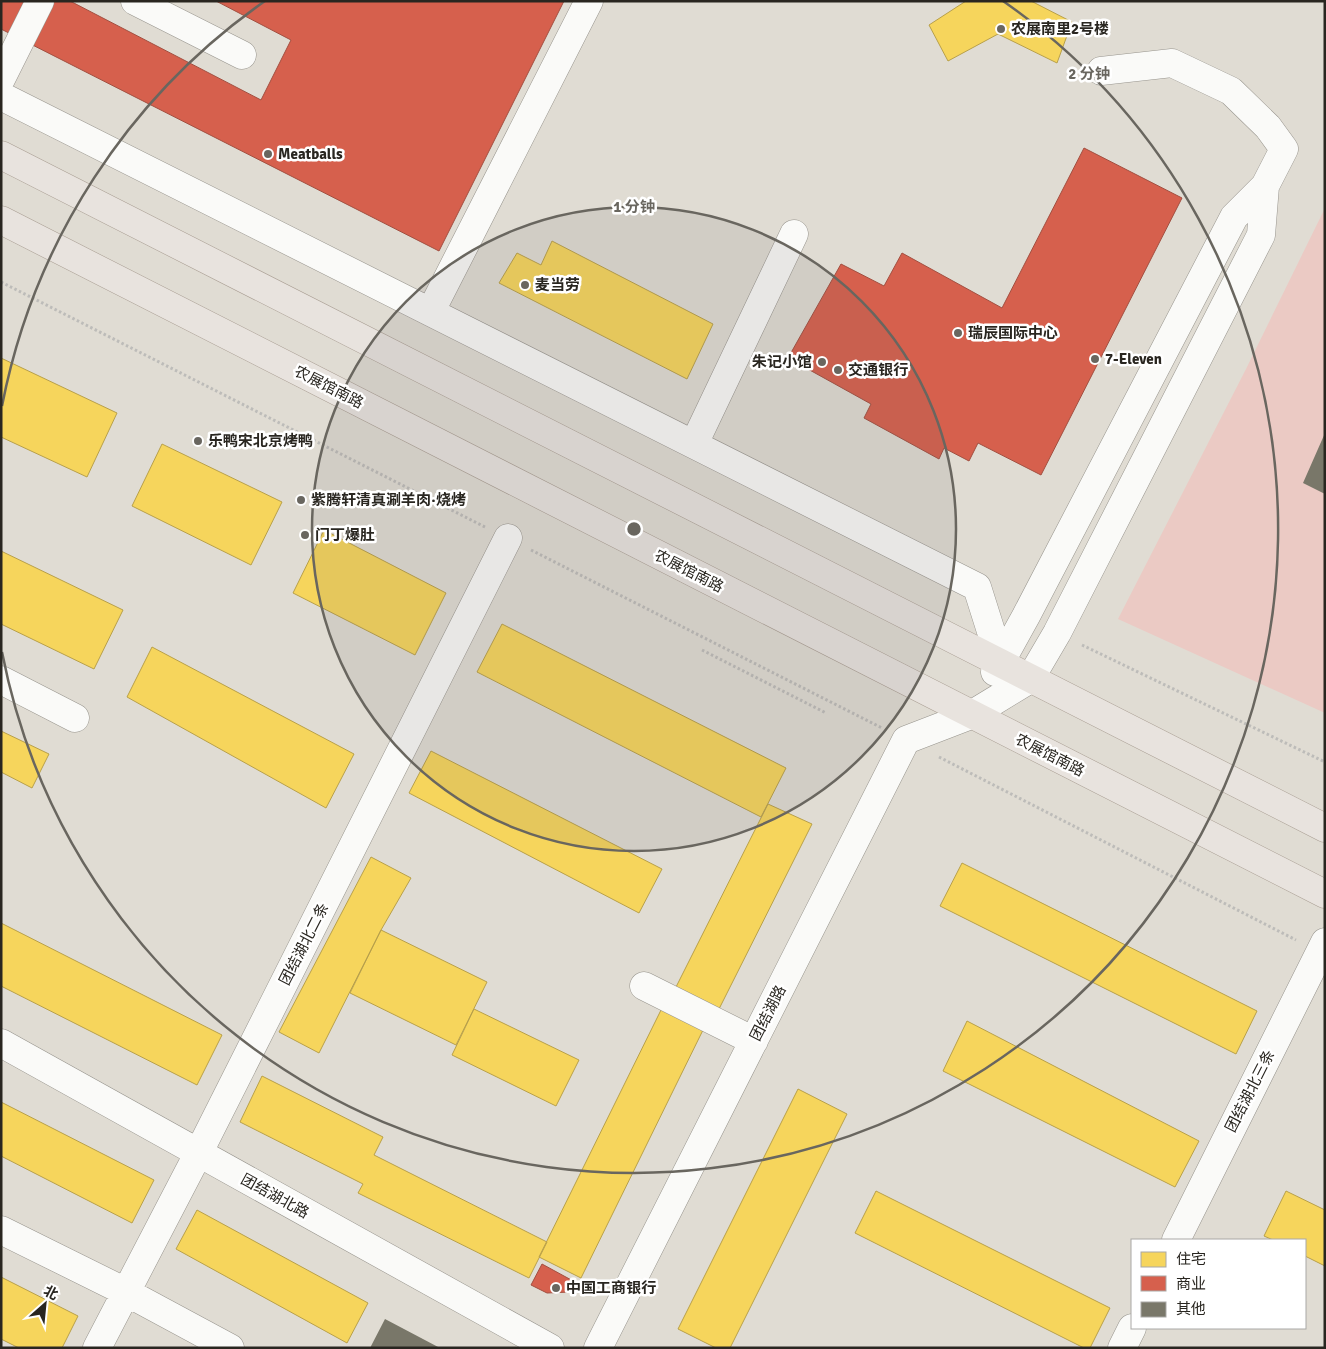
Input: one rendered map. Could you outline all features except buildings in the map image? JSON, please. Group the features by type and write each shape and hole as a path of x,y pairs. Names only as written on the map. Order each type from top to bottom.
{"main road":[{"path":"1,154 1325,828"},
{"name":"农展馆南路","path":"1,220 970,715 1325,894"}],"street":[{"path":"1,79 40,1"},
{"path":"135,1 242,55"},
{"path":"431,311 589,1"},
{"path":"970,715 1001,663 1234,217 1265,186 1284,149 1268,126 1232,91 1172,63 1101,71"},
{"path":"1,96 978,587 1001,663"},
{"path":"906,740 970,715 1030,679 1057,633 1261,235 1265,186"},
{"path":"694,444 794,234"},
{"name":"团结湖北二条","path":"97,1348 198,1154 508,538"},
{"path":"1,680 75,718"},
{"name":"团结湖路","path":"598,1348 906,740"},
{"name":"团结湖北三条","path":"1176,1239 1322,947"},
{"path":"644,986 754,1041"},
{"name":"团结湖北路","path":"1,1043 550,1348"},
{"path":"1,1230 126,1292 230,1348"},
{"path":"1122,1348 1132,1329"}],"path":[{"path":"1,282 906,740 1322,947"},
{"path":"702,650 826,713"}],"shaded area":[{"path":"1325,208 1325,713 1118,619 1246,369"}],"place":[{"name":"农展南里2号楼","path":"1001,29"},
{"name":"Meatballs","path":"268,154"},
{"name":"麦当劳","path":"525,285"},
{"name":"瑞辰国际中心","path":"958,333"},
{"name":"7-Eleven","path":"1095,359"},
{"name":"朱记小馆","path":"822,362"},
{"name":"交通银行","path":"838,370"},
{"name":"乐鸭宋北京烤鸭","path":"198,441"},
{"name":"紫腾轩清真涮羊肉·烧烤","path":"301,500"},
{"name":"门丁爆肚","path":"305,535"},
{"name":"中国工商银行","path":"556,1288"}]}
